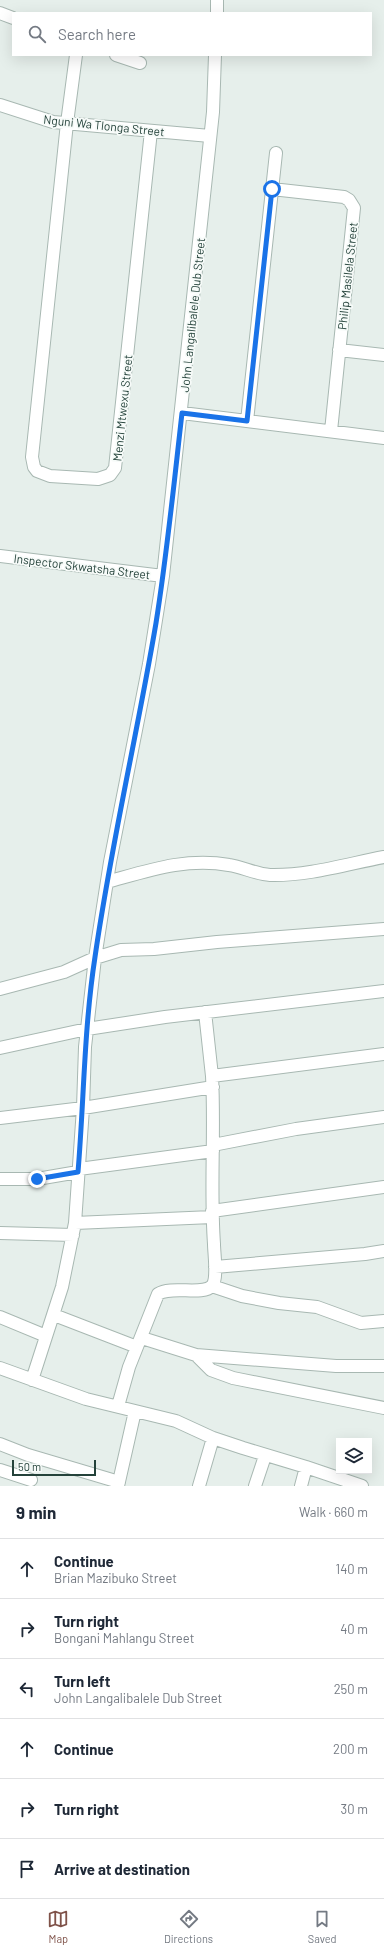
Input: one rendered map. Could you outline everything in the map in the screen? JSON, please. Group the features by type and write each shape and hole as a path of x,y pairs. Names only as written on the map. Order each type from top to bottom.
{"street":[{"path":"217,0 217,12"},
{"path":"0,13 12,18"},
{"name":"Menzi Mtwexu Street","path":"76,56 67,123 32,457 34,467 38,471 50,476 98,479 110,475 115,468 151,131"},
{"path":"119,56 140,63"},
{"name":"John Langalibalele Dub Street","path":"32,1380 54,1315 68,1262 75,1223 84,1108 87,1029 95,958 110,862 148,664 163,576 182,413 210,136 214,91 215,56"},
{"name":"Nguni Wa Tlonga Street","path":"0,105 46,121 210,136"},
{"path":"247,421 276,154"},
{"name":"Philip Masilela Street","path":"272,189 344,197 352,204 354,215 331,431"},
{"path":"339,350 384,356"},
{"path":"182,413 384,438"},
{"name":"Inspector Skwatsha Street","path":"0,556 163,576"},
{"path":"107,882 181,863 228,864 270,875 314,871 384,857"},
{"path":"0,989 64,972 95,958 121,950 154,949 217,942 384,929"},
{"path":"0,1048 87,1029 205,1012 384,991"},
{"path":"205,1012 213,1082 212,1214 215,1267 212,1286"},
{"path":"0,1118 84,1108 213,1082 384,1054"},
{"path":"0,1179 37,1179 78,1170 213,1148 296,1129 384,1117"},
{"path":"75,1223 212,1214 384,1187"},
{"path":"0,1234 73,1235"},
{"path":"215,1267 384,1251"},
{"path":"118,1406 127,1371 140,1343 158,1294 168,1290 203,1289 212,1286 242,1296 279,1303 317,1307 361,1323 384,1321"},
{"path":"54,1315 140,1343 196,1355 336,1366 384,1366"},
{"path":"0,1317 46,1336"},
{"path":"196,1355 211,1370 233,1378 384,1408"},
{"path":"0,1368 86,1399 176,1421 213,1438 265,1456 306,1467 354,1485"},
{"path":"0,1444 119,1484 135,1411"},
{"path":"198,1486 213,1438"},
{"path":"255,1486 265,1456"},
{"path":"301,1486 306,1467"},
{"path":"0,1470 31,1480"}],"route":[{"path":"37,1179 56,1177 78,1172 84,1108 85,1046 95,958 115,834 156,625 182,413 247,421 272,189"}]}
